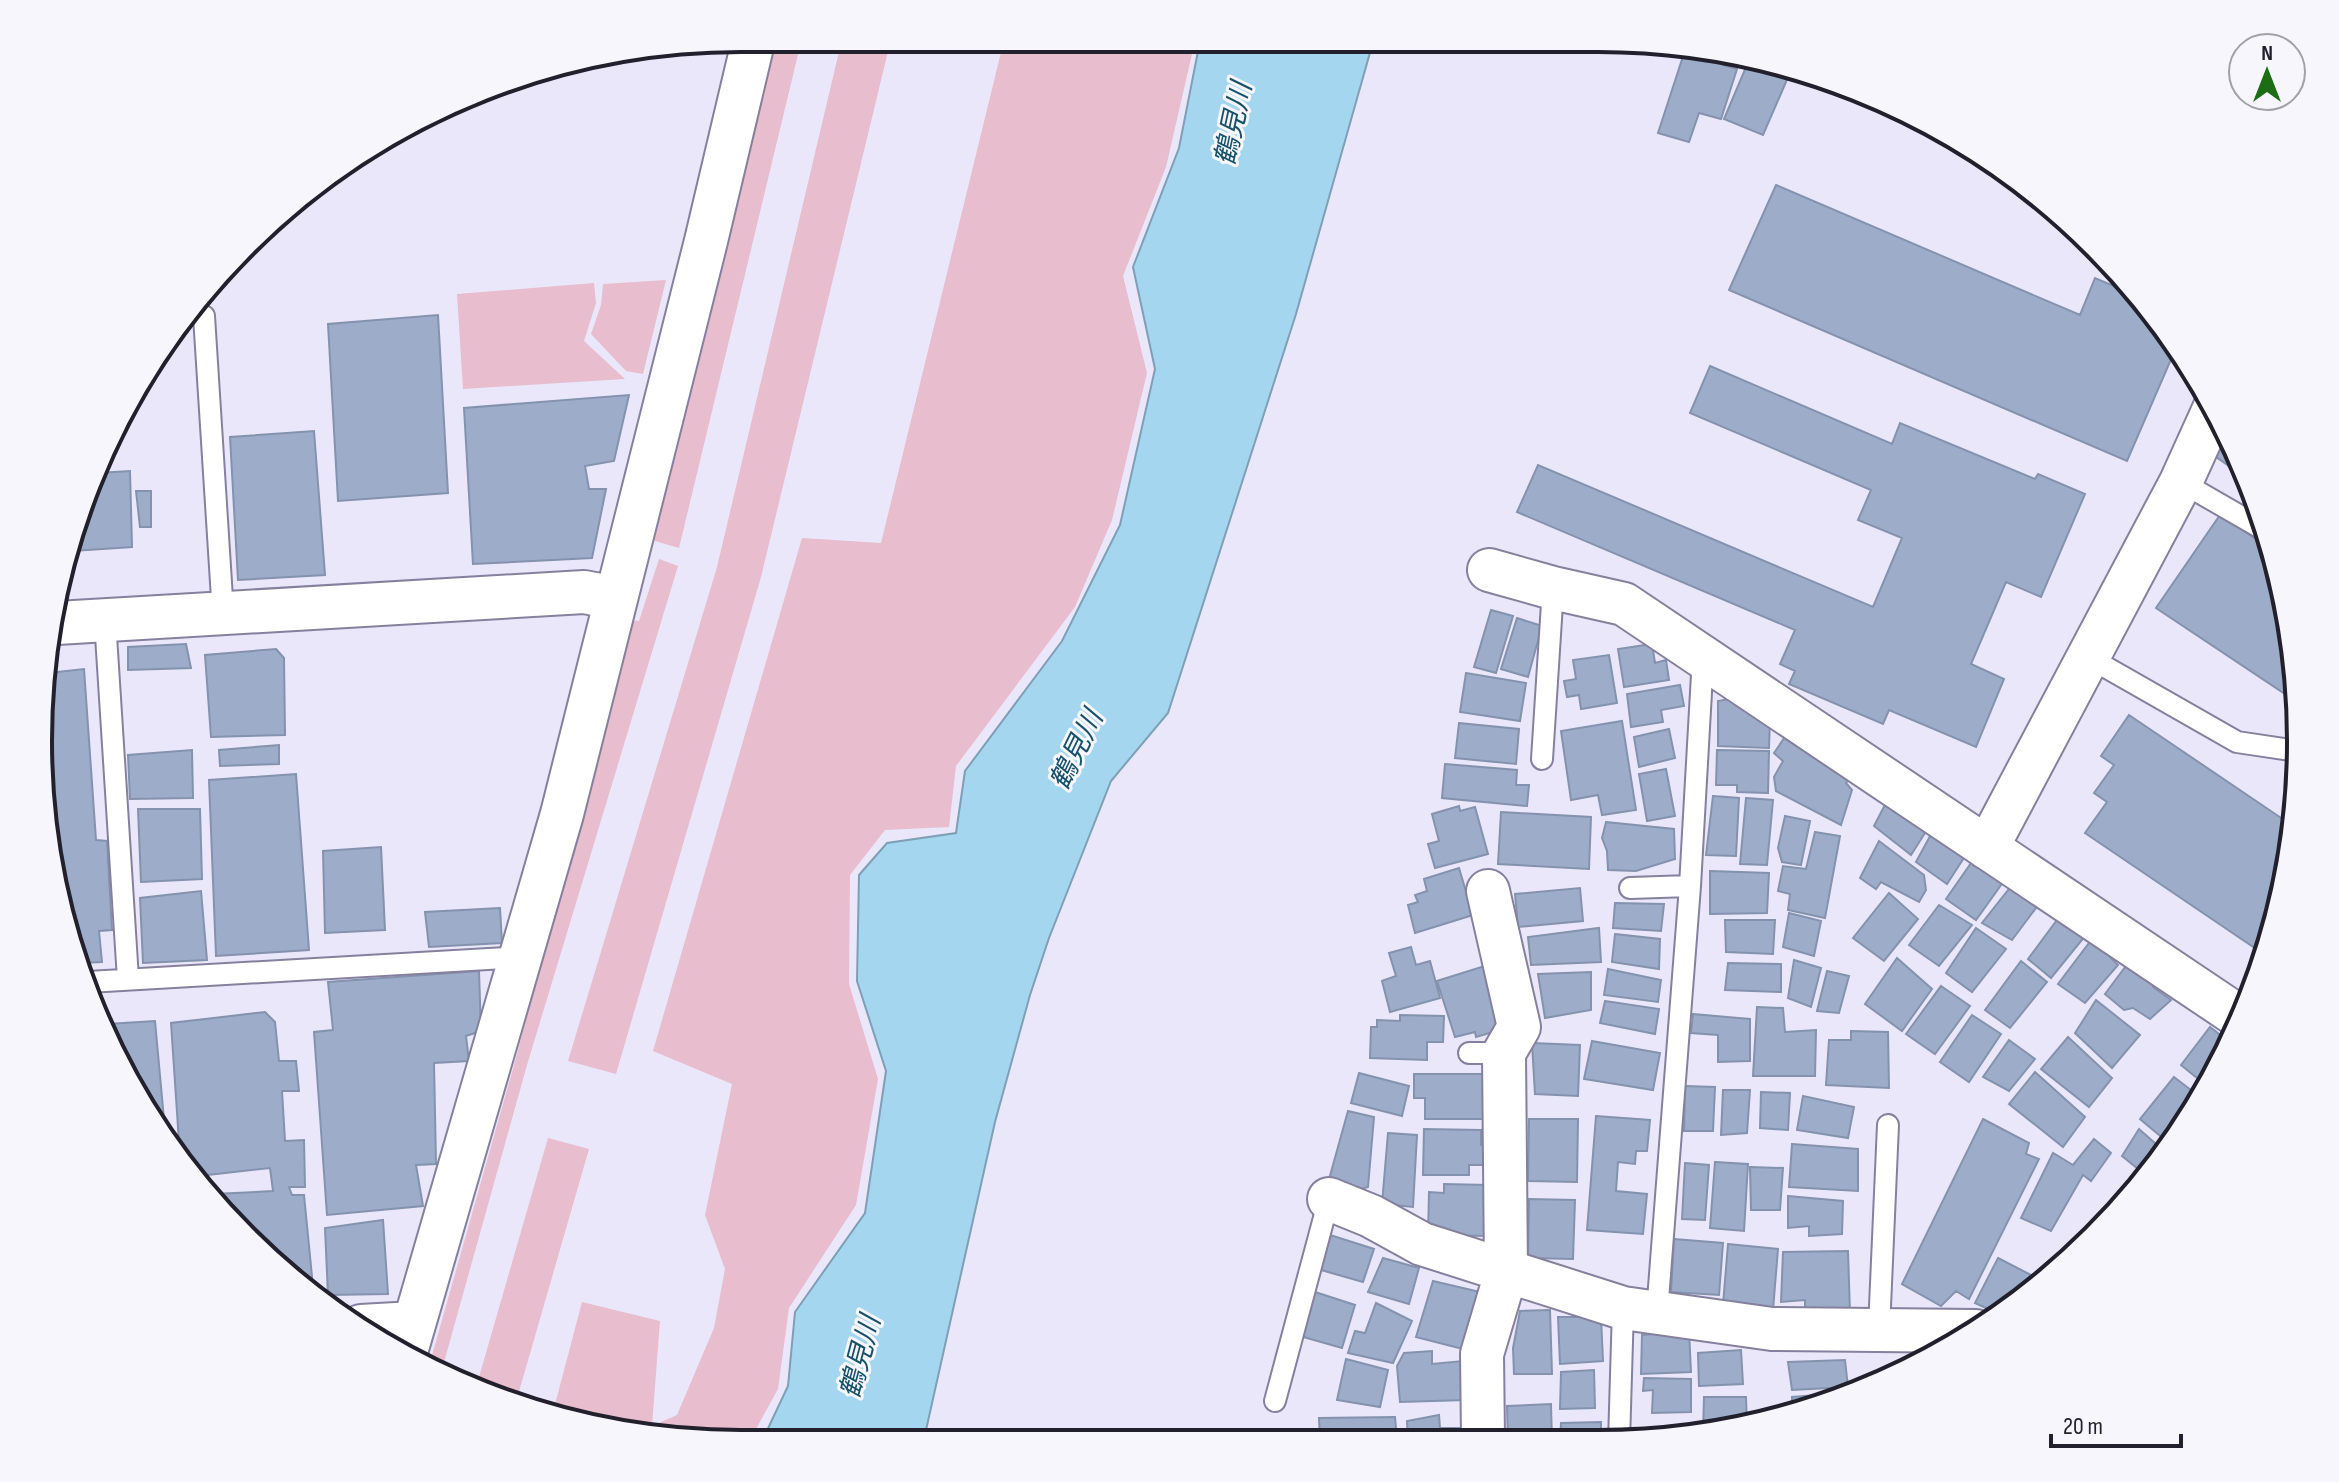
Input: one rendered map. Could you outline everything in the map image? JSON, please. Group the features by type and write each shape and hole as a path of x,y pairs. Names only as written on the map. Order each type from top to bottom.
{"street":[{"path":"387,1332 410,1338 522,957 562,814 751,52"},
{"path":"1987,848 2181,482 2208,422"},
{"path":"1489,570 1624,604 2232,1012"},
{"path":"63,623 584,592 616,598"},
{"path":"1483,1430 1482,1354 1506,1273 1486,1053 1519,1027 1488,891"},
{"path":"1329,1199 1371,1216 1422,1244 1506,1273 1640,1310 1772,1329 1879,1329 1940,1339"}],"lane":[{"path":"204,316 223,614"},
{"path":"2181,482 2251,522"},
{"path":"1542,759 1553,588"},
{"path":"105,620 128,979"},
{"path":"1621,1429 1640,1310 1690,886 1703,657"},
{"path":"2088,657 2237,742 2287,749"},
{"path":"1630,888 1690,886"},
{"path":"96,981 522,957"},
{"path":"1879,1329 1888,1125"},
{"path":"1275,1401 1329,1199"}],"shaded area":[{"path":"769,52 799,52 679,548 648,539"},
{"path":"839,52 888,52 761,577 616,1074 568,1061 717,567"},
{"path":"1001,52 1192,52 1166,167 1123,276 1147,373 1112,520 1075,607 956,766 949,827 885,830 850,875 849,984 878,1079 856,1205 789,1308 778,1389 755,1430 655,1424 677,1415 714,1328 725,1269 705,1215 732,1084 653,1051 802,538 881,543"},
{"path":"666,280 643,374 626,371 591,334 601,305 603,284"},
{"path":"594,283 596,303 584,341 625,379 463,389 457,294"},
{"path":"659,559 678,566 527,1065 444,1363 432,1357 516,1058 629,620 639,621"},
{"path":"548,1138 589,1149 519,1393 479,1379"},
{"path":"582,1302 660,1321 652,1424 555,1404"}],"water":[{"name":"鶴見川","path":"1198,52 1370,52 1296,314 1168,713 1111,781 1049,938 1030,995 995,1122 926,1430 767,1430 788,1386 795,1312 865,1213 886,1071 857,981 859,875 887,843 956,833 965,771 1062,641 1120,525 1155,369 1133,267 1179,148"}],"building":[{"path":"1683,57 1723,64 1737,69 1721,119 1699,113 1689,142 1658,133"},
{"path":"1746,68 1787,79 1763,135 1724,119"},
{"path":"1776,185 2080,315 2095,278 2116,287 2171,359 2127,461 1729,290"},
{"path":"438,315 448,493 338,501 328,324"},
{"path":"1710,366 1892,444 1900,423 2035,479 2038,474 2085,494 2041,597 2006,582 1971,664 2004,679 1976,747 1889,710 1883,724 1789,684 1795,671 1780,664 1795,630 1517,512 1538,465 1873,607 1902,538 1858,520 1871,490 1690,413"},
{"path":"629,395 614,461 585,466 589,489 606,489 592,558 473,564 464,408"},
{"path":"314,431 325,575 238,580 230,437"},
{"path":"2220,444 2230,467 2212,454"},
{"path":"130,471 132,547 79,551 89,520 106,472"},
{"path":"136,491 151,491 151,527 140,527"},
{"path":"2220,515 2256,539 2274,607 2286,695 2156,608"},
{"path":"1491,610 1513,616 1496,673 1474,667"},
{"path":"1517,618 1542,626 1528,677 1501,669"},
{"path":"186,644 191,668 128,670 128,647"},
{"path":"1652,644 1655,663 1666,660 1669,680 1624,687 1618,649"},
{"path":"276,649 284,658 285,735 211,737 205,655"},
{"path":"1609,655 1617,703 1581,709 1579,695 1567,697 1564,681 1576,679 1573,660"},
{"path":"84,669 96,840 107,841 112,930 99,931 102,962 89,963 65,875 53,786 56,672"},
{"path":"1466,673 1526,683 1520,721 1460,712"},
{"path":"1680,685 1684,706 1661,710 1663,722 1631,727 1627,694"},
{"path":"1734,698 1770,718 1769,748 1718,746 1718,701"},
{"path":"2129,715 2282,819 2274,875 2255,948 2085,833 2107,802 2094,793 2114,765 2101,756"},
{"path":"1622,721 1636,810 1602,815 1598,795 1571,800 1561,731"},
{"path":"1459,723 1519,729 1516,764 1455,758"},
{"path":"1669,729 1675,758 1639,767 1634,737"},
{"path":"1789,731 1853,774 1846,783 1852,790 1841,825 1776,791 1774,777 1783,761 1774,753"},
{"path":"279,745 279,764 220,766 219,750"},
{"path":"192,750 193,798 130,799 128,755"},
{"path":"1717,750 1769,751 1768,793 1737,792 1737,785 1716,785"},
{"path":"1445,764 1517,770 1516,785 1529,785 1527,806 1442,798"},
{"path":"1666,769 1675,816 1647,821 1639,774"},
{"path":"296,774 309,950 216,956 209,780"},
{"path":"1890,795 1930,825 1911,855 1874,826"},
{"path":"1713,796 1739,798 1736,856 1706,855"},
{"path":"1746,798 1773,800 1767,865 1740,864"},
{"path":"1459,806 1460,811 1475,807 1488,854 1435,868 1428,844 1439,841 1432,814"},
{"path":"138,809 200,809 202,879 141,882"},
{"path":"1501,812 1591,817 1589,869 1498,864"},
{"path":"1785,816 1810,821 1801,865 1782,862 1778,848"},
{"path":"1606,822 1674,829 1675,859 1636,871 1608,870 1607,851 1602,838"},
{"path":"1935,827 1969,850 1947,884 1916,862"},
{"path":"1815,832 1840,836 1825,918 1788,910 1790,894 1778,891 1783,866 1806,869"},
{"path":"1879,841 1924,875 1926,890 1919,902 1881,882 1876,889 1860,878"},
{"path":"381,847 385,930 325,933 323,851"},
{"path":"1976,856 2006,878 1976,920 1946,899"},
{"path":"1459,868 1473,915 1415,933 1408,905 1418,902 1415,895 1427,891 1424,879"},
{"path":"1710,871 1769,873 1767,913 1710,914"},
{"path":"2012,885 2039,904 2012,940 1982,923"},
{"path":"1580,888 1583,921 1518,927 1515,894"},
{"path":"201,891 207,960 143,963 140,898"},
{"path":"1889,893 1918,919 1884,961 1853,938"},
{"path":"1615,903 1664,904 1661,931 1613,928"},
{"path":"1939,905 1972,925 1939,966 1909,945"},
{"path":"500,908 502,943 429,947 425,912"},
{"path":"1789,913 1821,921 1814,956 1783,947"},
{"path":"2060,916 2086,935 2051,978 2028,959"},
{"path":"1725,920 1775,920 1773,954 1726,952"},
{"path":"1599,928 1601,962 1531,965 1528,937"},
{"path":"1976,928 2006,949 1972,992 1946,973"},
{"path":"1615,934 1660,939 1659,969 1612,962"},
{"path":"2092,939 2118,965 2085,1003 2058,984"},
{"path":"1411,947 1416,965 1430,961 1440,998 1390,1012 1382,981 1396,976 1389,953"},
{"path":"1897,958 1932,989 1902,1031 1865,1004"},
{"path":"2131,959 2161,979 2153,987 2171,1000 2150,1019 2133,1008 2124,1010 2105,994"},
{"path":"1794,960 1821,968 1811,1007 1788,998"},
{"path":"2021,961 2047,982 2010,1028 1985,1010"},
{"path":"1728,963 1781,964 1781,992 1725,990"},
{"path":"1491,964 1503,1029 1476,1037 1475,1032 1455,1037 1437,981"},
{"path":"1608,969 1661,980 1658,1002 1604,995"},
{"path":"479,971 481,1031 466,1036 469,1061 434,1063 436,1164 416,1165 423,1206 327,1215 314,1032 333,1030 328,982"},
{"path":"1827,971 1849,976 1839,1013 1817,1011"},
{"path":"1591,972 1591,1010 1545,1018 1538,974"},
{"path":"1941,986 1970,1006 1935,1054 1906,1034"},
{"path":"2096,1000 2140,1035 2112,1068 2075,1033"},
{"path":"1605,1001 1659,1009 1655,1034 1600,1023"},
{"path":"1757,1007 1783,1008 1785,1032 1816,1030 1815,1076 1753,1076"},
{"path":"265,1012 275,1022 279,1061 296,1061 299,1091 282,1091 285,1141 304,1140 305,1187 289,1187 292,1195 304,1195 312,1280 254,1228 222,1194 273,1191 270,1168 207,1175 179,1139 171,1023"},
{"path":"1693,1014 1750,1019 1750,1061 1718,1062 1718,1035 1691,1033"},
{"path":"1400,1015 1444,1016 1443,1042 1427,1042 1427,1060 1370,1058 1371,1027 1377,1027 1377,1020 1400,1021"},
{"path":"1972,1015 2001,1034 1969,1082 1940,1062"},
{"path":"155,1021 164,1117 144,1086 113,1024"},
{"path":"2210,1027 2221,1035 2199,1079 2181,1065"},
{"path":"1851,1031 1888,1032 1889,1088 1826,1085 1829,1040 1851,1040"},
{"path":"2068,1037 2112,1078 2089,1107 2041,1069"},
{"path":"2009,1040 2035,1059 2009,1091 1983,1077"},
{"path":"1592,1041 1660,1053 1653,1090 1584,1079"},
{"path":"1532,1043 1580,1045 1578,1096 1535,1094"},
{"path":"2035,1072 2085,1117 2063,1147 2009,1104"},
{"path":"1359,1073 1409,1086 1402,1116 1351,1103"},
{"path":"1414,1074 1485,1074 1485,1119 1425,1119 1425,1098 1414,1098"},
{"path":"2174,1077 2192,1091 2162,1137 2140,1119"},
{"path":"1685,1086 1715,1087 1713,1131 1684,1131"},
{"path":"1723,1090 1750,1090 1747,1133 1721,1135"},
{"path":"1761,1092 1790,1093 1788,1130 1760,1128"},
{"path":"1803,1096 1854,1107 1848,1138 1797,1130"},
{"path":"1348,1111 1374,1117 1368,1187 1361,1189 1328,1183"},
{"path":"1596,1116 1650,1120 1647,1151 1636,1151 1635,1164 1618,1162 1616,1191 1647,1194 1643,1234 1587,1230"},
{"path":"1529,1119 1578,1119 1577,1182 1528,1181"},
{"path":"1983,1119 2029,1143 2026,1154 2039,1159 1969,1299 1956,1291 1941,1306 1902,1284"},
{"path":"1424,1129 1481,1130 1481,1145 1492,1145 1492,1165 1469,1165 1469,1175 1423,1175"},
{"path":"2139,1129 2156,1144 2138,1169 2122,1156"},
{"path":"1388,1133 1417,1135 1413,1207 1382,1204"},
{"path":"2094,1139 2111,1153 2091,1181 2083,1175 2051,1231 2021,1218 2053,1153 2073,1165"},
{"path":"1792,1144 1858,1149 1858,1191 1789,1187"},
{"path":"1715,1162 1748,1164 1744,1231 1710,1228"},
{"path":"1685,1163 1709,1165 1705,1220 1682,1219"},
{"path":"1750,1167 1783,1168 1780,1210 1751,1210"},
{"path":"1444,1184 1487,1185 1486,1236 1428,1235 1429,1192 1444,1193"},
{"path":"1788,1196 1843,1201 1842,1234 1809,1236 1809,1226 1788,1228"},
{"path":"1529,1199 1575,1200 1573,1259 1528,1258"},
{"path":"383,1220 388,1294 332,1295 328,1292 325,1228"},
{"path":"1330,1235 1374,1249 1363,1282 1321,1270"},
{"path":"1674,1239 1723,1243 1719,1295 1671,1292"},
{"path":"1728,1244 1778,1249 1773,1310 1723,1305"},
{"path":"1848,1251 1850,1313 1805,1315 1805,1300 1781,1302 1783,1252"},
{"path":"1383,1258 1419,1268 1409,1304 1368,1292"},
{"path":"1998,1258 2031,1275 1988,1309 1975,1303"},
{"path":"1433,1281 1480,1292 1463,1349 1416,1337"},
{"path":"1312,1291 1355,1305 1342,1348 1300,1336"},
{"path":"1376,1303 1412,1321 1393,1363 1348,1353 1355,1331 1365,1333"},
{"path":"1550,1310 1552,1374 1514,1374 1513,1348 1520,1311"},
{"path":"1558,1317 1601,1317 1603,1361 1560,1364"},
{"path":"1689,1331 1691,1372 1641,1374 1642,1335"},
{"path":"1741,1350 1743,1384 1699,1386 1698,1353"},
{"path":"1432,1351 1432,1364 1463,1361 1466,1400 1400,1402 1397,1366 1404,1353"},
{"path":"1346,1359 1388,1370 1380,1407 1337,1400"},
{"path":"1845,1360 1848,1383 1834,1388 1792,1390 1788,1362"},
{"path":"1594,1370 1595,1408 1560,1409 1561,1372"},
{"path":"1644,1378 1691,1379 1691,1412 1652,1413 1653,1390 1643,1391"},
{"path":"1811,1396 1792,1402 1792,1397"},
{"path":"1704,1397 1746,1397 1747,1414 1703,1422"},
{"path":"1551,1404 1552,1430 1508,1430 1507,1406"},
{"path":"1439,1415 1440,1428 1463,1430 1407,1430 1407,1421"},
{"path":"1395,1417 1396,1430 1320,1430 1319,1418"},
{"path":"1601,1422 1601,1430 1561,1430 1561,1423"}]}
